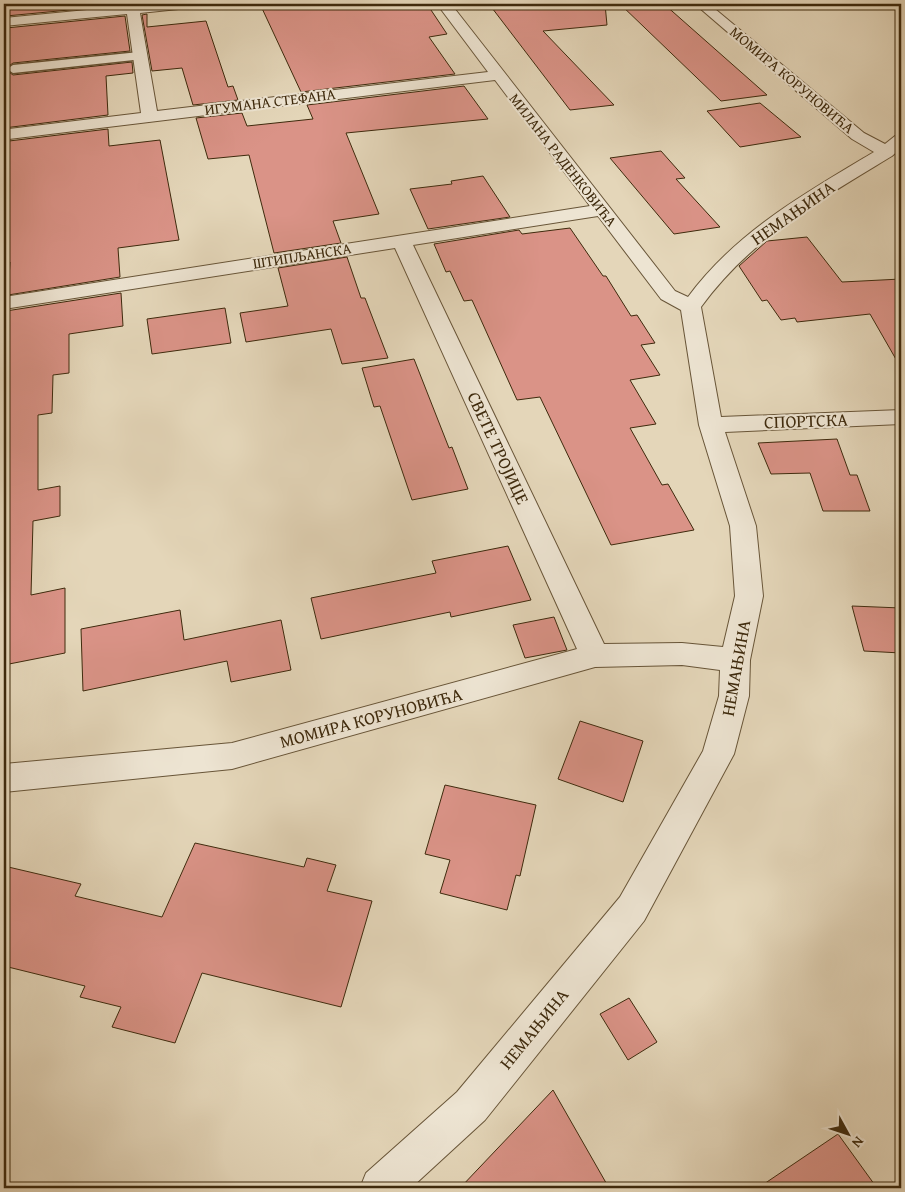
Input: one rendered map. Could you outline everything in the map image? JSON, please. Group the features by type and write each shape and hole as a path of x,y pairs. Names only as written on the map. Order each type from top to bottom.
{"street":[{"path":"4,22 188,4"},
{"name":"МИЛАНА РАДЕНКОВИЋА","path":"444,4 668,295 691,307"},
{"name":"МОМИРА КОРУНОВИЋА","path":"701,4 858,136 894,146"},
{"path":"133,10 150,117"},
{"name":"ИГУМАНА СТЕФАНА","path":"9,134 497,75"},
{"name":"НЕМАЊИНА","path":"381,1188 471,1106 632,909 718,754 734,696 735,660 750,596 743,526 711,425 691,307 702,289 722,265 773,222 894,146"},
{"name":"ШТИПЉАНСКА","path":"4,303 601,210"},
{"name":"СВЕТЕ ТРОЈИЦЕ","path":"402,240 595,656"},
{"name":"СПОРТСКА","path":"711,425 901,417"},
{"name":"МОМИРА КОРУНОВИЋА","path":"4,778 232,756 595,656 682,654 735,660"}],"lane":[{"path":"13,70 140,56"}],"building":[{"path":"6,4 132,4 6,16"},
{"path":"260,4 427,4 447,34 429,37 455,74 301,92"},
{"path":"489,4 605,4 607,25 543,31 614,105 570,110"},
{"path":"620,4 664,4 767,95 721,101"},
{"path":"147,14 147,27 206,21 228,87 233,86 238,100 193,105 182,68 152,71 142,15"},
{"path":"125,16 130,51 13,63 6,68 6,28"},
{"path":"132,62 133,73 106,76 108,115 4,128 6,70 13,75"},
{"path":"464,86 488,119 346,133 379,214 333,221 341,243 274,253 249,155 208,159 196,118 242,113 247,126 313,119 307,105"},
{"path":"760,103 801,137 740,147 707,111"},
{"path":"108,129 109,146 160,140 179,240 118,248 120,277 8,295 10,262 4,263 4,140 9,141"},
{"path":"661,151 685,178 676,179 720,227 674,234 610,158"},
{"path":"483,176 510,217 428,229 410,189 452,184 451,181"},
{"path":"570,228 603,276 606,276 631,316 637,315 655,343 641,345 660,375 630,380 656,424 630,428 662,485 668,484 694,530 611,545 540,397 517,400 472,300 464,301 450,271 446,272 434,244 519,230 522,234"},
{"path":"807,237 842,282 901,279 901,368 870,314 797,322 795,318 781,320 767,300 762,301 739,266 767,241"},
{"path":"347,257 361,298 365,298 388,358 342,364 331,329 246,342 240,313 288,306 278,268"},
{"path":"121,293 123,326 69,334 69,373 53,375 52,413 38,415 38,490 60,486 60,516 33,521 31,595 65,588 65,653 4,665 4,432 8,341 4,342 6,311"},
{"path":"225,308 231,343 152,354 147,319"},
{"path":"414,359 449,448 452,447 468,489 412,500 380,406 374,407 362,368"},
{"path":"837,439 850,475 857,475 870,511 823,511 810,473 771,474 758,443"},
{"path":"508,546 531,600 451,617 450,612 321,639 311,598 436,573 432,561"},
{"path":"852,606 901,608 901,653 864,651"},
{"path":"180,610 184,640 281,620 291,670 231,682 227,661 83,691 81,629"},
{"path":"554,617 567,650 525,658 513,625"},
{"path":"580,721 643,741 623,802 558,779"},
{"path":"445,785 536,805 520,876 516,875 507,910 440,893 450,860 425,854"},
{"path":"195,843 304,867 307,858 336,865 327,891 372,901 341,1007 202,973 175,1043 112,1027 121,1007 80,997 85,986 4,966 4,866 81,884 75,896 162,917"},
{"path":"629,998 657,1042 628,1060 600,1014"},
{"path":"553,1090 609,1188 460,1188"},
{"path":"838,1134 877,1188 758,1188"}]}
